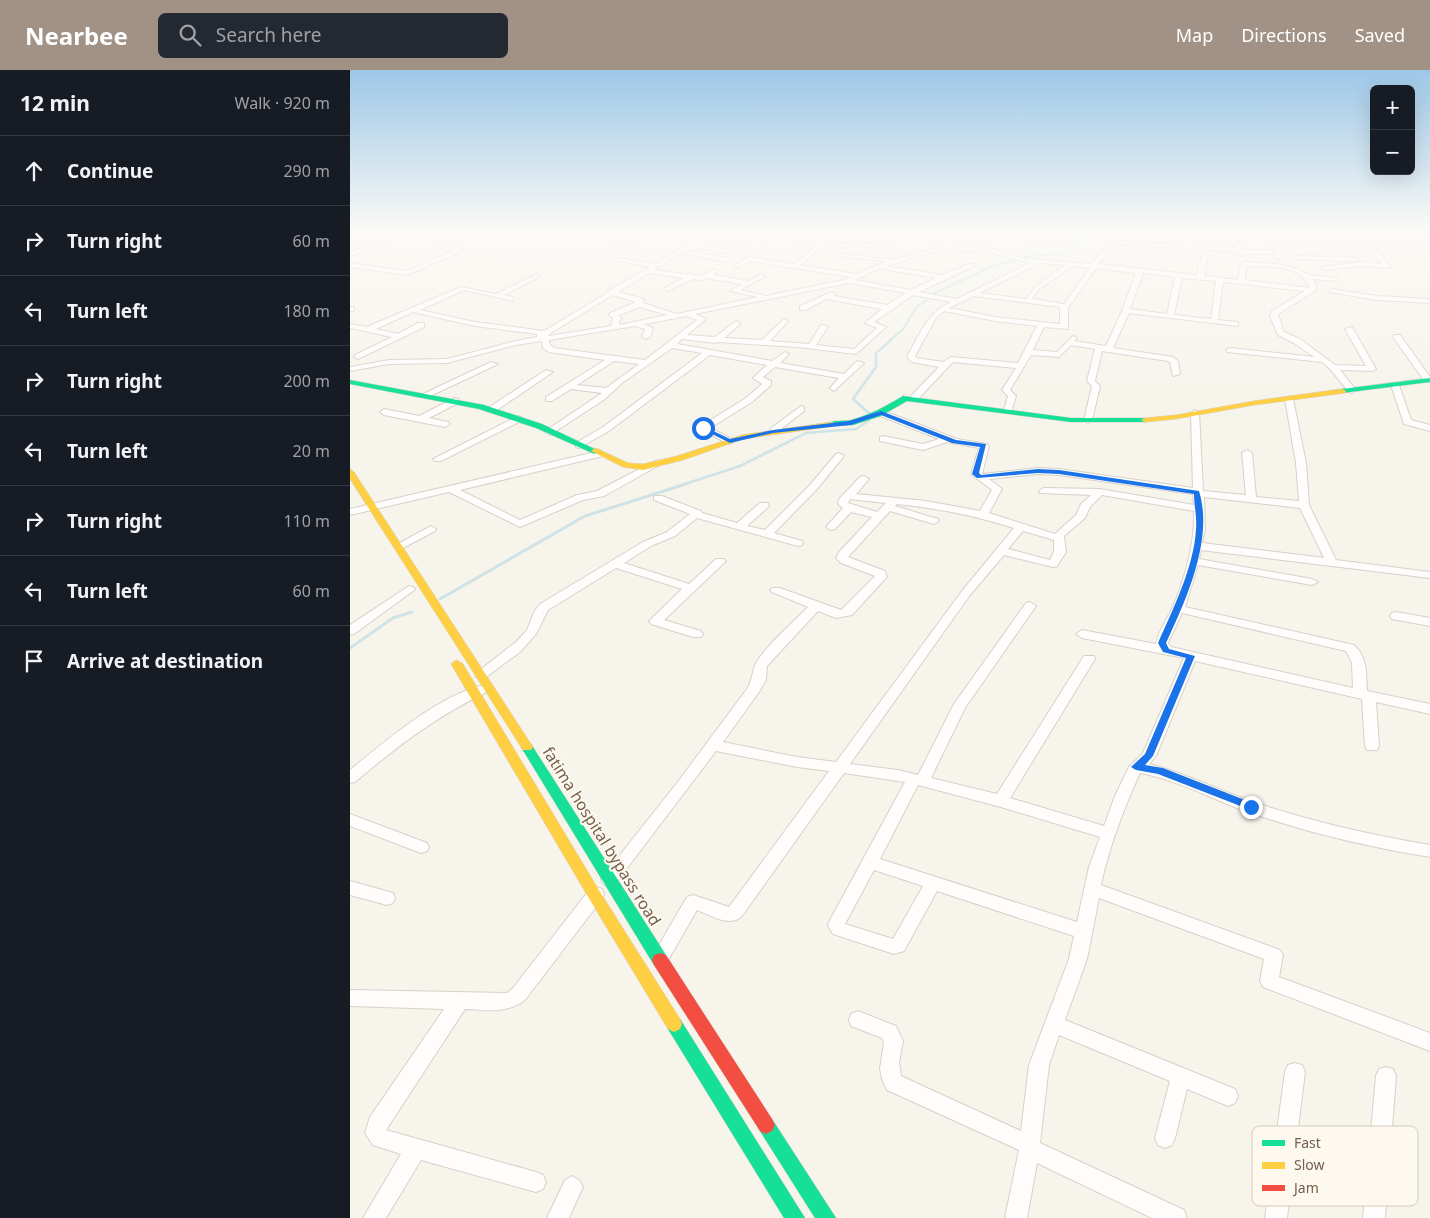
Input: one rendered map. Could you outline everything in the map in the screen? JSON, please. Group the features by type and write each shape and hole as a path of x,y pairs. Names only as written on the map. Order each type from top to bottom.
{"main road":[{"path":"350,382 425,395 491,410 550,432 626,465 643,466 730,441 773,431 850,423 880,414 906,398 1008,410 1071,420 1129,421 1429,380"},
{"name":"fatima hospital bypass road","path":"350,472 490,687 660,960 826,1218"},
{"path":"350,493 358,513"},
{"path":"396,566 410,562"},
{"path":"448,650 514,757 595,896 795,1218"}],"street":[{"path":"497,296 522,284"},
{"path":"412,310 475,324 545,336 624,284"},
{"path":"667,289 677,284"},
{"path":"748,284 733,291 765,297"},
{"path":"350,370 389,362 447,361 545,336 615,328 836,284"},
{"path":"803,308 849,284"},
{"path":"874,284 959,301"},
{"path":"680,337 858,351 882,327 869,323 886,307 928,284"},
{"path":"944,365 911,358 933,317 942,309 995,284"},
{"path":"1027,302 1037,288 1043,284"},
{"path":"974,294 1064,307 1068,306 1083,284"},
{"path":"1088,420 1096,386 1091,381 1104,349 1126,311 1136,284"},
{"path":"1170,316 1177,284"},
{"path":"1214,321 1219,284"},
{"path":"1255,284 1312,290"},
{"path":"1296,284 1300,284 1304,289"},
{"path":"1312,284 1314,288 1312,290"},
{"path":"368,330 463,288 510,299"},
{"path":"1290,351 1281,338 1283,335 1274,315 1303,294 1312,290"},
{"path":"610,292 641,301 638,304 640,304"},
{"path":"1331,292 1377,298 1430,301"},
{"path":"825,297 886,307"},
{"path":"615,328 615,320 618,318 614,315 640,304 675,315"},
{"path":"942,309 1065,327 1064,307"},
{"path":"1126,311 1235,324"},
{"path":"550,432 609,391 619,381 647,363 702,319 686,314"},
{"path":"763,344 784,321"},
{"path":"634,323 649,328 646,337"},
{"path":"358,357 421,324"},
{"path":"715,341 736,324"},
{"path":"1008,410 1012,396 1006,390 1021,366 1041,325"},
{"path":"350,326 399,336"},
{"path":"811,347 824,327"},
{"path":"1333,367 1372,369 1349,329"},
{"path":"1283,335 1297,341 1333,367 1352,390"},
{"path":"545,336 546,346 552,350 647,363"},
{"path":"1397,336 1414,363 1429,380"},
{"path":"1028,352 1060,355 1071,340 1104,349 1173,360 1176,374"},
{"path":"670,345 845,377"},
{"path":"1230,350 1324,360"},
{"path":"579,445 606,428 707,353"},
{"path":"730,441 703,429 703,427 751,398 768,383 756,378 785,354"},
{"path":"549,399 613,358"},
{"path":"914,399 948,360 955,359 1021,366"},
{"path":"834,388 860,363"},
{"path":"425,395 494,364"},
{"path":"491,410 549,372"},
{"path":"1395,385 1407,422 1428,427"},
{"path":"569,386 609,391"},
{"path":"1288,398 1301,463 1304,505 1330,562"},
{"path":"421,420 455,401"},
{"path":"773,431 801,409"},
{"path":"384,412 445,424"},
{"path":"1166,650 1162,643 1178,609 1193,561 1200,529 1195,413"},
{"path":"880,414 957,443 984,446 976,474 998,489 983,515"},
{"path":"438,459 518,419"},
{"path":"883,439 923,448 948,439"},
{"path":"1247,453 1251,500"},
{"path":"358,513 372,507 600,454"},
{"path":"766,535 812,489 839,456"},
{"path":"451,489 520,524 581,497 600,494 658,463"},
{"path":"980,477 1033,471 1059,472 1197,493 1304,505"},
{"path":"864,479 842,502 849,508 887,508 926,504 983,515 1058,538"},
{"path":"1044,491 1100,492 1198,509"},
{"path":"1001,552 1053,564 1060,552 1058,538 1061,533 1081,516 1086,506 1100,492"},
{"path":"848,496 934,521"},
{"path":"658,498 695,511 696,515"},
{"path":"739,527 764,505"},
{"path":"831,527 849,508"},
{"path":"776,590 836,614 848,612 881,577 881,574 878,571 845,561 842,558 843,554 887,508"},
{"path":"696,515 798,543"},
{"path":"481,674 502,661 532,631 539,617 539,612 544,607 648,544 671,534 696,515"},
{"path":"660,960 692,902 726,914 733,914 736,911 966,593 1021,527"},
{"path":"399,546 431,529"},
{"path":"1197,546 1430,575"},
{"path":"697,634 655,621 720,561"},
{"path":"1193,561 1312,582"},
{"path":"615,564 690,588"},
{"path":"350,632 409,589"},
{"path":"350,998 502,1002 511,1000 519,994 682,787 752,692 758,680 760,666 816,606"},
{"path":"933,883 898,946 894,947 836,926 870,862 959,708 1030,606"},
{"path":"1178,609 1350,648 1355,652 1358,660 1372,746"},
{"path":"1396,616 1430,622"},
{"path":"1082,634 1166,650 1430,709"},
{"path":"1016,1218 1030,1147 1039,1065 1078,959 1097,867 1122,796 1136,767 1149,756 1191,656"},
{"path":"1001,801 1089,659"},
{"path":"350,778 370,761 432,717 474,693 490,687"},
{"path":"712,745 797,762 882,772 918,780 1001,801 1109,834"},
{"path":"1136,767 1159,770 1251,807 1329,831 1396,846 1430,851"},
{"path":"350,820 421,847"},
{"path":"870,862 1084,932"},
{"path":"350,888 387,898"},
{"path":"1093,888 1274,955 1269,981 1430,1042"},
{"path":"460,1001 378,1124 375,1133 380,1138 416,1149 536,1182"},
{"path":"858,1020 889,1032 892,1036 894,1041 889,1074 894,1083 1176,1218"},
{"path":"1054,1024 1228,1096"},
{"path":"1288,1126 1295,1072"},
{"path":"1165,1138 1180,1076"},
{"path":"1382,1126 1386,1076"},
{"path":"374,1218 416,1149"},
{"path":"558,1218 572,1187"}],"waterway":[{"path":"889,341 903,329 916,308 935,293 955,284"},
{"path":"871,415 853,399 876,367 876,353 891,340"},
{"path":"682,485 740,466 806,433 856,429 870,420"},
{"path":"440,599 585,516 686,484"},
{"path":"350,648 393,618 412,612"}],"traffic: fast":[{"path":"1342,391 1430,380"},
{"path":"350,382 481,407 539,426 595,451"},
{"path":"832,424 850,423 878,414 906,398 1071,420 1145,420"},
{"path":"527,747 660,960"},
{"path":"674,1024 795,1218"},
{"path":"766,1125 826,1218"}],"traffic: slow":[{"path":"1145,420 1176,417 1254,403 1342,391"},
{"path":"595,451 626,465 643,467 680,458 742,437 832,424"},
{"path":"350,472 527,747"},
{"path":"457,664 595,896 674,1024"}],"traffic: jam":[{"path":"660,960 766,1125"}],"route":[{"path":"703,428 730,441 773,431 850,423 881,413 954,442 984,446 976,474 980,477 1038,471 1059,472 1197,492 1200,529 1191,572 1181,602 1162,643 1166,650 1191,656 1190,661 1149,756 1136,767 1159,770 1251,807"}]}
